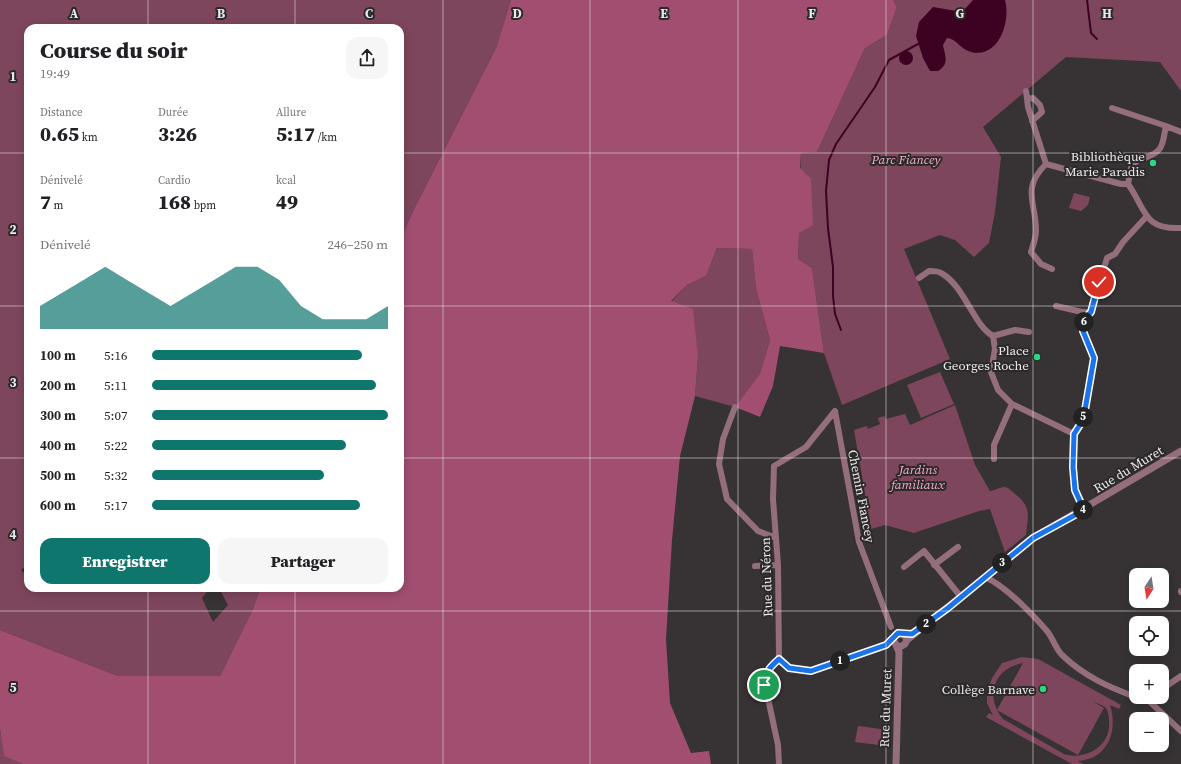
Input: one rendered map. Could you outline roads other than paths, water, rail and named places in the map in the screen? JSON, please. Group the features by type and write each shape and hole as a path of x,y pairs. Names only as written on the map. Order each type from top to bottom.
{"street":[{"path":"1026,91 1028,107 1046,164"},
{"path":"1028,99 1033,98 1040,105 1042,112 1032,121"},
{"path":"1112,108 1181,132"},
{"path":"1145,158 1156,154 1161,149 1166,126"},
{"path":"1136,162 1132,163 1128,184 1147,216 1154,223 1162,227 1181,228"},
{"path":"1046,164 1121,184 1128,184"},
{"path":"1046,164 1034,178 1030,198 1035,214 1036,232 1031,252 1041,264 1052,269"},
{"path":"1084,510 1075,490 1073,467 1074,434 1083,420 1094,358 1083,331 1084,319 1089,314 1107,258 1116,254 1123,242 1133,233 1147,216"},
{"path":"919,278 929,271 940,272 962,293 986,332 993,336 1015,330 1029,332"},
{"path":"1056,306 1089,314"},
{"path":"993,336 995,348 991,372 998,390 1012,404 1074,434"},
{"path":"994,459 994,445 1012,404"},
{"path":"735,407 723,439 719,464 727,499 758,531 776,538"},
{"name":"Rue du Néron","path":"779,659 778,565 772,499 774,466 806,447 835,411"},
{"name":"Chemin Fiancey","path":"835,411 859,542 891,627 900,641"},
{"name":"Rue du Muret","path":"896,764 900,641 961,597 1033,538 1084,510 1181,451"},
{"path":"934,565 958,547"},
{"path":"904,567 924,551 961,597"},
{"path":"755,566 778,565"},
{"path":"985,576 1004,588 1048,632 1060,653 1082,673 1108,687 1129,694"},
{"path":"779,764 778,745 764,680 769,668 779,659 789,668 811,671 900,641"},
{"path":"1169,684 1181,676"},
{"path":"1155,704 1181,731"}],"waterway":[{"path":"1087,0 1091,33 1097,39"},
{"path":"841,330 835,314 833,296 833,267 828,228 826,191 829,160 836,144 875,87 889,60 918,44"}],"place":[{"name":"Bibliothèque Marie Paradis","path":"1153,163"},
{"name":"Place Georges Roche","path":"1037,357"},
{"name":"Collège Barnave","path":"1043,689"}],"park label":[{"name":"Parc Fiancey","path":"906,159"},
{"name":"Jardins familiaux","path":"918,476"}]}
